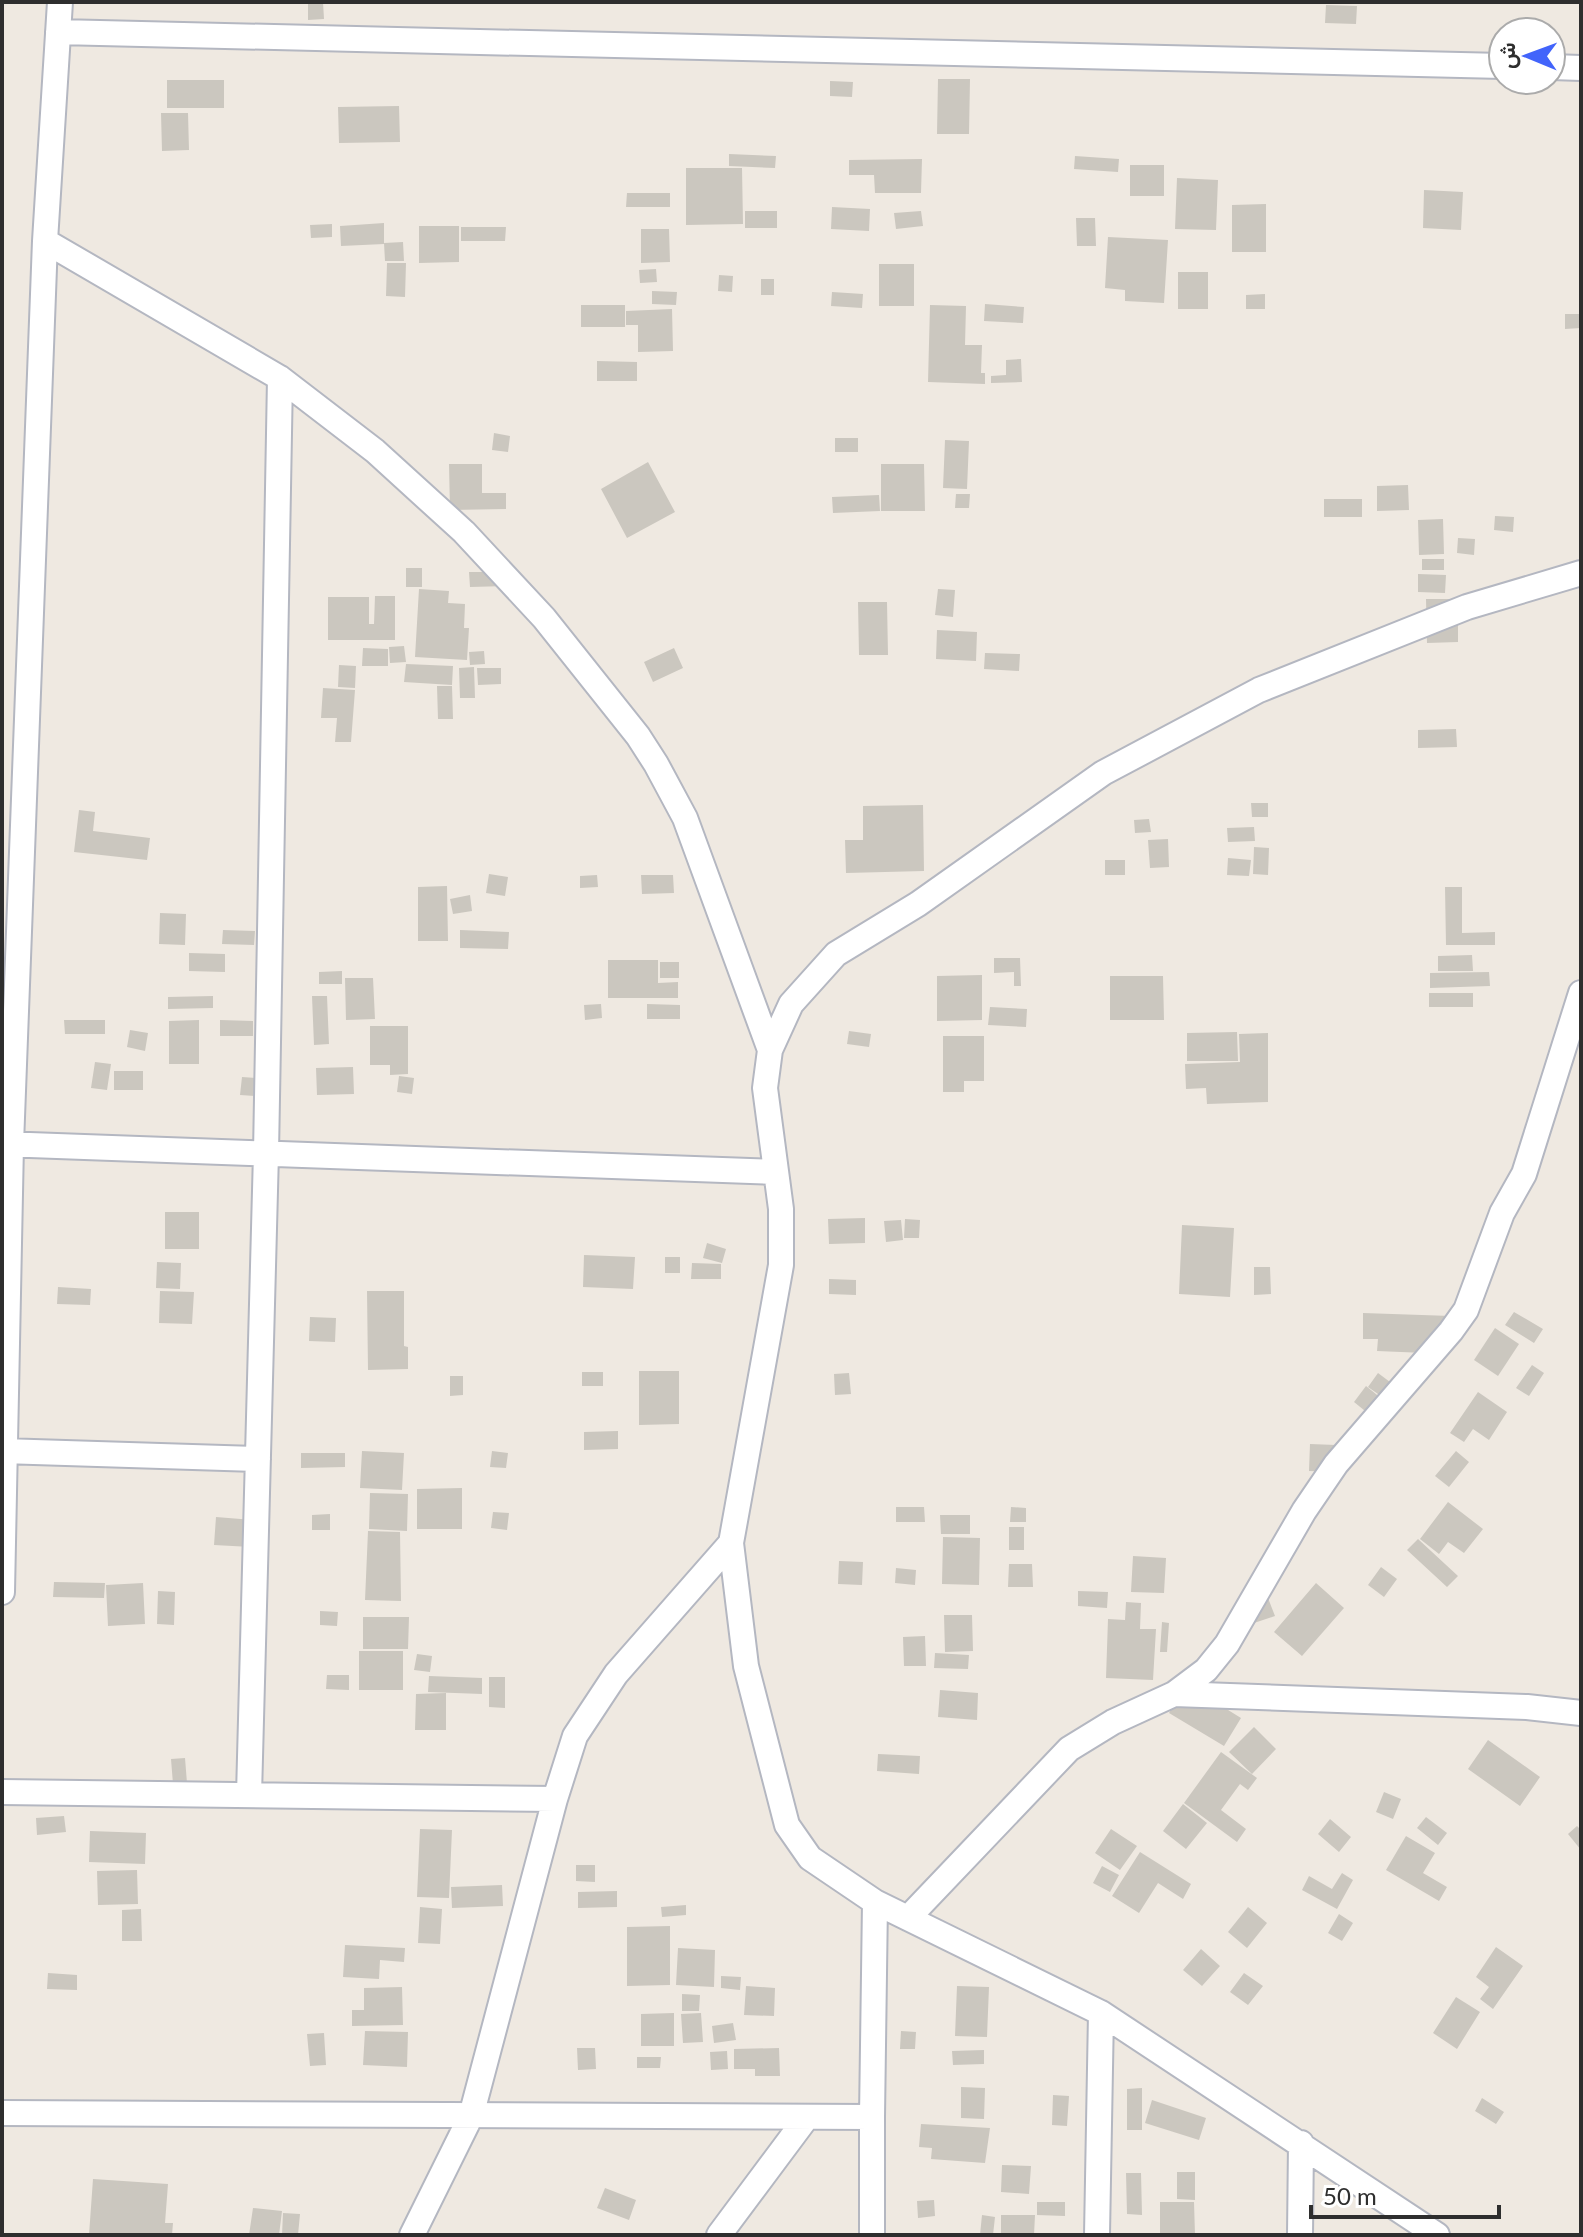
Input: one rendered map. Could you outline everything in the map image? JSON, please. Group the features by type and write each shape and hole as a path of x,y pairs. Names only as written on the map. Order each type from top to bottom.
{"street":[{"path":"2,1592 6,1144 45,241 60,2"},
{"path":"58,32 1487,66"},
{"path":"45,241 280,378 375,451 464,532 544,618 638,736 685,818 770,1050"},
{"path":"249,1795 266,1153 280,378"},
{"path":"1437,2235 1101,2013 875,1902 810,1858 787,1825 746,1666 731,1543 781,1265 781,1209 765,1088 770,1050 791,1004 836,954 918,904 1103,773 1259,690 1467,607 1581,573"},
{"path":"908,1918 1069,1749 1113,1722 1174,1694 1206,1670 1227,1644 1304,1511 1336,1464 1466,1310 1496,1227 1524,1174 1581,993"},
{"path":"6,1144 775,1172"},
{"path":"4,1451 258,1459"},
{"path":"412,2235 471,2116 555,1799 575,1736 616,1674 731,1543"},
{"path":"1174,1694 1527,1707 1581,1713"},
{"path":"2,1792 555,1799"},
{"path":"872,2235 875,1902"},
{"path":"1097,2235 1101,2013"},
{"path":"2,2113 872,2117"},
{"path":"719,2235 807,2117"},
{"path":"1300,2235 1301,2143"}],"building":[{"path":"308,2 323,2 324,19 308,20"},
{"path":"1326,5 1357,6 1356,24 1325,23"},
{"path":"938,79 970,79 969,134 937,134"},
{"path":"167,80 224,80 224,108 167,108"},
{"path":"830,81 853,82 852,97 830,96"},
{"path":"399,106 400,142 339,143 338,107"},
{"path":"161,113 188,113 189,150 162,151"},
{"path":"729,154 776,156 775,168 729,166"},
{"path":"1075,156 1119,159 1118,172 1074,169"},
{"path":"922,159 921,193 875,193 874,175 849,175 849,160"},
{"path":"1130,165 1164,165 1164,196 1130,196"},
{"path":"686,168 742,168 743,224 686,225"},
{"path":"1177,178 1218,180 1216,230 1175,229"},
{"path":"1424,190 1463,192 1461,230 1423,228"},
{"path":"627,193 670,193 670,207 626,207"},
{"path":"1266,204 1266,252 1232,252 1232,205"},
{"path":"832,207 870,209 869,231 831,229"},
{"path":"745,211 777,211 777,228 745,228"},
{"path":"921,211 923,226 896,229 894,213"},
{"path":"1076,218 1095,218 1096,246 1077,246"},
{"path":"384,223 384,244 341,246 340,226"},
{"path":"332,224 332,237 311,238 310,225"},
{"path":"419,226 459,226 459,262 419,263"},
{"path":"461,227 506,227 505,241 461,241"},
{"path":"641,229 669,229 670,262 641,263"},
{"path":"1108,237 1168,240 1164,303 1125,301 1125,290 1105,288"},
{"path":"403,242 404,261 385,261 384,243"},
{"path":"387,263 406,263 405,297 386,296"},
{"path":"879,264 914,264 914,306 879,306"},
{"path":"656,269 657,282 640,283 639,270"},
{"path":"1178,272 1208,272 1208,309 1178,309"},
{"path":"719,275 733,276 732,292 718,291"},
{"path":"761,279 774,279 774,295 761,295"},
{"path":"652,291 677,292 676,305 652,304"},
{"path":"832,292 863,294 862,308 831,306"},
{"path":"1265,294 1265,309 1246,309 1246,295"},
{"path":"985,304 1024,307 1023,323 984,321"},
{"path":"581,305 625,305 625,327 581,327"},
{"path":"930,305 966,306 965,345 982,345 981,373 985,373 985,384 928,382"},
{"path":"672,309 673,351 638,352 638,325 626,325 626,311"},
{"path":"1565,314 1581,314 1581,328 1565,329"},
{"path":"1021,359 1022,382 991,383 991,376 1006,375 1006,360"},
{"path":"597,361 637,362 637,381 597,381"},
{"path":"494,433 510,436 508,452 492,450"},
{"path":"835,438 858,438 858,452 835,452"},
{"path":"945,440 969,441 967,489 943,488"},
{"path":"648,462 675,512 627,538 601,489"},
{"path":"449,464 482,464 482,493 506,493 506,509 450,510"},
{"path":"881,464 924,464 925,511 881,511"},
{"path":"1408,485 1409,510 1377,511 1377,486"},
{"path":"956,494 970,494 969,508 955,508"},
{"path":"879,495 880,511 833,513 832,497"},
{"path":"1324,499 1362,499 1362,517 1324,517"},
{"path":"1495,516 1514,517 1513,532 1494,530"},
{"path":"1443,519 1444,554 1419,555 1418,520"},
{"path":"1458,538 1475,539 1474,555 1457,553"},
{"path":"1422,559 1444,559 1444,570 1422,570"},
{"path":"406,568 422,568 422,587 406,587"},
{"path":"469,572 507,572 507,586 470,587"},
{"path":"1418,574 1446,575 1445,593 1418,592"},
{"path":"419,589 449,591 448,603 465,604 464,628 469,628 467,660 415,657"},
{"path":"938,589 955,590 953,617 935,615"},
{"path":"375,596 395,596 395,640 328,640 328,597 369,597 369,624 374,624"},
{"path":"1426,599 1458,599 1458,642 1427,643"},
{"path":"858,602 887,602 888,655 859,655"},
{"path":"937,630 977,632 976,661 936,659"},
{"path":"404,646 406,662 390,663 389,647"},
{"path":"363,648 388,649 388,666 362,666"},
{"path":"674,648 683,668 653,682 644,662"},
{"path":"484,651 485,664 470,665 469,652"},
{"path":"985,653 1020,654 1019,671 984,669"},
{"path":"406,664 453,666 452,685 404,682"},
{"path":"339,665 356,666 355,688 338,687"},
{"path":"474,667 475,698 460,698 459,668"},
{"path":"477,668 501,668 501,684 478,685"},
{"path":"437,686 452,686 453,719 438,719"},
{"path":"323,688 355,690 351,742 335,742 337,718 321,718"},
{"path":"1456,729 1457,747 1418,748 1418,730"},
{"path":"1251,803 1268,803 1268,817 1252,817"},
{"path":"923,805 924,871 846,873 845,840 863,840 863,806"},
{"path":"79,810 95,812 93,831 150,838 147,860 74,852"},
{"path":"1149,819 1151,832 1135,833 1134,820"},
{"path":"1254,827 1255,841 1228,842 1227,828"},
{"path":"1168,839 1169,867 1150,868 1148,840"},
{"path":"1254,847 1269,848 1268,875 1253,874"},
{"path":"1228,858 1251,860 1249,876 1227,875"},
{"path":"1105,860 1125,860 1125,875 1105,875"},
{"path":"489,874 508,877 505,896 486,893"},
{"path":"597,875 598,887 580,888 580,876"},
{"path":"641,875 673,875 674,893 642,894"},
{"path":"447,886 448,941 418,941 418,887"},
{"path":"1445,887 1462,887 1462,933 1495,932 1495,945 1446,945"},
{"path":"470,895 472,911 453,914 450,899"},
{"path":"160,913 186,914 185,945 159,944"},
{"path":"223,930 255,931 254,945 222,944"},
{"path":"460,930 509,932 508,949 460,948"},
{"path":"189,953 225,954 225,972 189,971"},
{"path":"1472,955 1473,971 1438,971 1438,956"},
{"path":"994,958 1020,958 1021,986 1014,986 1014,972 994,973"},
{"path":"608,960 658,960 658,983 678,982 678,998 608,998"},
{"path":"660,962 679,962 679,978 660,978"},
{"path":"342,971 342,984 319,984 319,972"},
{"path":"1489,972 1490,986 1430,988 1430,973"},
{"path":"982,975 982,1020 937,1021 937,976"},
{"path":"1110,976 1163,976 1164,1020 1110,1020"},
{"path":"345,978 373,978 375,1019 346,1020"},
{"path":"1429,993 1473,993 1473,1007 1429,1007"},
{"path":"213,996 213,1008 168,1009 168,997"},
{"path":"312,996 327,996 329,1044 314,1045"},
{"path":"601,1004 602,1018 585,1020 584,1005"},
{"path":"647,1004 680,1005 680,1019 647,1019"},
{"path":"990,1007 1027,1009 1026,1027 988,1025"},
{"path":"64,1020 105,1020 105,1034 65,1034"},
{"path":"199,1020 199,1064 169,1064 169,1021"},
{"path":"220,1020 253,1021 253,1036 220,1036"},
{"path":"370,1026 408,1026 408,1074 390,1075 390,1065 370,1065"},
{"path":"130,1030 148,1033 145,1051 127,1047"},
{"path":"849,1031 871,1034 869,1047 847,1044"},
{"path":"1237,1032 1238,1061 1187,1061 1187,1033"},
{"path":"1268,1033 1268,1102 1207,1104 1206,1088 1186,1089 1185,1064 1240,1062 1239,1034"},
{"path":"943,1036 984,1036 984,1081 964,1081 964,1092 943,1092"},
{"path":"95,1062 111,1064 107,1090 91,1088"},
{"path":"353,1067 354,1094 317,1095 316,1068"},
{"path":"114,1071 143,1071 143,1090 114,1090"},
{"path":"399,1076 414,1078 412,1094 397,1092"},
{"path":"242,1077 256,1078 255,1096 240,1095"},
{"path":"165,1212 199,1212 199,1249 165,1249"},
{"path":"865,1218 865,1243 829,1244 828,1219"},
{"path":"905,1219 920,1220 919,1238 904,1238"},
{"path":"901,1220 903,1240 886,1242 884,1221"},
{"path":"1182,1225 1234,1228 1230,1297 1179,1294"},
{"path":"707,1243 726,1249 722,1263 703,1258"},
{"path":"584,1255 635,1257 633,1289 583,1287"},
{"path":"665,1257 680,1257 680,1273 665,1273"},
{"path":"157,1262 181,1263 180,1289 156,1288"},
{"path":"692,1263 721,1264 721,1279 691,1279"},
{"path":"1254,1267 1270,1267 1271,1294 1254,1295"},
{"path":"829,1279 856,1280 856,1295 829,1294"},
{"path":"58,1287 91,1289 90,1305 57,1304"},
{"path":"160,1291 194,1292 192,1324 159,1323"},
{"path":"367,1291 404,1291 404,1346 408,1347 408,1369 368,1370"},
{"path":"1514,1312 1543,1329 1534,1343 1505,1325"},
{"path":"1363,1313 1451,1316 1449,1354 1377,1351 1378,1339 1363,1339"},
{"path":"310,1317 336,1318 335,1342 309,1341"},
{"path":"1495,1328 1519,1344 1498,1376 1474,1360"},
{"path":"1532,1365 1544,1373 1529,1396 1516,1388"},
{"path":"639,1371 679,1371 679,1424 639,1425"},
{"path":"582,1372 603,1372 603,1386 582,1386"},
{"path":"849,1373 851,1394 835,1395 834,1374"},
{"path":"1378,1373 1398,1388 1388,1401 1368,1387"},
{"path":"450,1376 463,1376 463,1395 450,1396"},
{"path":"1366,1386 1387,1403 1375,1419 1354,1402"},
{"path":"1478,1392 1507,1412 1489,1440 1473,1429 1464,1442 1450,1433"},
{"path":"618,1431 618,1449 584,1450 584,1432"},
{"path":"1310,1444 1336,1445 1335,1472 1309,1471"},
{"path":"362,1451 404,1453 402,1490 360,1488"},
{"path":"492,1451 508,1453 506,1468 490,1467"},
{"path":"1456,1451 1469,1462 1449,1487 1435,1476"},
{"path":"301,1453 345,1453 345,1467 301,1468"},
{"path":"462,1488 462,1529 417,1529 417,1489"},
{"path":"370,1493 408,1494 407,1531 369,1529"},
{"path":"1448,1502 1483,1529 1464,1553 1448,1542 1439,1554 1420,1539"},
{"path":"896,1507 924,1507 925,1522 896,1522"},
{"path":"1011,1507 1026,1508 1026,1522 1010,1522"},
{"path":"493,1512 509,1513 507,1530 491,1528"},
{"path":"330,1514 330,1530 312,1530 312,1515"},
{"path":"940,1515 970,1515 970,1534 941,1534"},
{"path":"216,1517 253,1520 251,1547 214,1545"},
{"path":"1009,1527 1024,1527 1024,1550 1009,1550"},
{"path":"368,1531 400,1532 401,1601 365,1600"},
{"path":"943,1537 980,1538 979,1585 942,1584"},
{"path":"1418,1539 1458,1576 1447,1587 1407,1550"},
{"path":"1133,1556 1166,1558 1164,1593 1131,1592"},
{"path":"839,1561 863,1562 862,1585 838,1584"},
{"path":"1009,1564 1032,1564 1033,1587 1008,1587"},
{"path":"1381,1567 1397,1579 1384,1597 1368,1585"},
{"path":"896,1568 916,1570 915,1585 895,1583"},
{"path":"54,1582 105,1583 104,1598 53,1597"},
{"path":"143,1583 145,1624 108,1626 106,1585"},
{"path":"1316,1583 1344,1608 1302,1656 1274,1632"},
{"path":"158,1591 175,1592 174,1625 157,1624"},
{"path":"1078,1591 1108,1592 1107,1608 1078,1606"},
{"path":"1268,1598 1275,1616 1254,1623 1248,1605"},
{"path":"1126,1602 1141,1603 1140,1629 1156,1629 1153,1680 1106,1678 1108,1619 1125,1620"},
{"path":"320,1611 338,1612 337,1626 320,1625"},
{"path":"944,1615 972,1615 973,1651 945,1652"},
{"path":"363,1617 409,1617 408,1649 363,1649"},
{"path":"1162,1622 1169,1623 1167,1652 1160,1652"},
{"path":"925,1636 926,1666 904,1666 903,1637"},
{"path":"359,1651 403,1651 403,1690 359,1690"},
{"path":"935,1653 969,1655 968,1669 934,1668"},
{"path":"417,1654 432,1656 430,1672 414,1670"},
{"path":"327,1675 349,1675 349,1690 326,1689"},
{"path":"429,1676 482,1678 482,1694 428,1692"},
{"path":"489,1677 505,1677 505,1708 489,1707"},
{"path":"1186,1684 1241,1718 1224,1746 1169,1713"},
{"path":"940,1690 978,1693 977,1720 938,1717"},
{"path":"446,1693 446,1730 415,1730 416,1694"},
{"path":"1254,1727 1276,1749 1252,1774 1229,1752"},
{"path":"1488,1740 1540,1777 1520,1806 1468,1769"},
{"path":"1221,1752 1257,1778 1248,1790 1240,1784 1221,1810 1246,1829 1237,1842 1184,1803"},
{"path":"878,1754 920,1756 919,1774 877,1771"},
{"path":"185,1758 187,1783 173,1784 171,1759"},
{"path":"1384,1792 1401,1799 1393,1819 1376,1812"},
{"path":"1183,1804 1207,1823 1186,1849 1163,1831"},
{"path":"64,1816 66,1832 37,1835 36,1818"},
{"path":"1426,1817 1447,1833 1438,1845 1417,1828"},
{"path":"1330,1819 1351,1837 1339,1852 1318,1834"},
{"path":"1577,1826 1581,1830 1581,1850 1568,1834"},
{"path":"420,1829 452,1830 449,1898 417,1897"},
{"path":"1111,1829 1137,1846 1120,1870 1095,1853"},
{"path":"90,1831 146,1833 145,1864 89,1862"},
{"path":"1406,1836 1435,1853 1423,1873 1447,1887 1439,1901 1386,1870"},
{"path":"1140,1852 1191,1884 1183,1899 1158,1883 1139,1913 1112,1896"},
{"path":"576,1865 595,1865 595,1882 576,1881"},
{"path":"1102,1866 1119,1875 1110,1892 1093,1883"},
{"path":"137,1870 138,1904 98,1905 97,1871"},
{"path":"1342,1873 1353,1880 1337,1909 1302,1890 1309,1876 1332,1889"},
{"path":"502,1885 503,1906 452,1908 451,1887"},
{"path":"617,1891 617,1907 578,1908 578,1892"},
{"path":"686,1905 686,1915 662,1917 661,1907"},
{"path":"420,1907 442,1909 440,1944 418,1943"},
{"path":"1248,1907 1267,1923 1247,1948 1228,1932"},
{"path":"141,1909 142,1941 122,1941 122,1910"},
{"path":"1339,1914 1353,1923 1342,1941 1328,1933"},
{"path":"670,1926 670,1985 627,1986 627,1927"},
{"path":"345,1945 405,1948 404,1962 380,1960 379,1979 343,1977"},
{"path":"1496,1947 1523,1966 1493,2009 1480,1999 1489,1987 1476,1977"},
{"path":"678,1948 715,1950 714,1987 676,1985"},
{"path":"1201,1949 1220,1966 1202,1986 1183,1970"},
{"path":"48,1973 77,1975 77,1990 47,1989"},
{"path":"1244,1973 1263,1986 1248,2005 1230,1992"},
{"path":"721,1976 741,1977 740,1990 721,1988"},
{"path":"746,1986 775,1988 774,2016 744,2015"},
{"path":"957,1986 989,1987 987,2037 955,2036"},
{"path":"402,1987 403,2025 352,2026 352,2010 364,2010 364,1988"},
{"path":"682,1994 700,1995 699,2011 682,2011"},
{"path":"1456,1997 1480,2012 1457,2049 1433,2033"},
{"path":"674,2013 674,2046 641,2046 641,2014"},
{"path":"701,2013 703,2042 683,2043 681,2014"},
{"path":"733,2023 736,2040 714,2043 712,2026"},
{"path":"365,2031 408,2032 407,2067 363,2065"},
{"path":"901,2031 916,2032 915,2049 900,2049"},
{"path":"324,2033 326,2065 310,2066 307,2034"},
{"path":"577,2048 595,2048 596,2069 578,2070"},
{"path":"779,2048 780,2076 755,2076 755,2069 734,2069 734,2049"},
{"path":"984,2050 984,2064 953,2065 952,2051"},
{"path":"727,2051 728,2069 711,2070 710,2052"},
{"path":"637,2057 661,2057 660,2068 637,2068"},
{"path":"961,2087 985,2088 984,2119 961,2118"},
{"path":"1142,2088 1142,2130 1127,2130 1127,2089"},
{"path":"1053,2095 1069,2096 1067,2126 1052,2125"},
{"path":"1482,2098 1504,2112 1496,2124 1475,2111"},
{"path":"1152,2100 1206,2118 1199,2140 1145,2123"},
{"path":"921,2124 990,2128 985,2163 931,2159 932,2148 919,2147"},
{"path":"1002,2165 1031,2166 1029,2194 1001,2192"},
{"path":"1177,2172 1195,2172 1195,2200 1177,2199"},
{"path":"1126,2173 1141,2173 1142,2215 1127,2214"},
{"path":"93,2179 168,2184 165,2223 173,2223 172,2235 89,2235"},
{"path":"605,2188 636,2200 629,2220 597,2208"},
{"path":"934,2200 935,2216 918,2218 917,2201"},
{"path":"1037,2202 1065,2202 1065,2216 1037,2215"},
{"path":"1160,2202 1194,2202 1195,2235 1160,2235"},
{"path":"253,2208 282,2211 279,2235 249,2235"},
{"path":"283,2213 300,2214 298,2235 282,2235"},
{"path":"982,2215 995,2217 993,2235 980,2235"},
{"path":"1001,2215 1035,2215 1034,2235 1001,2235"}]}
